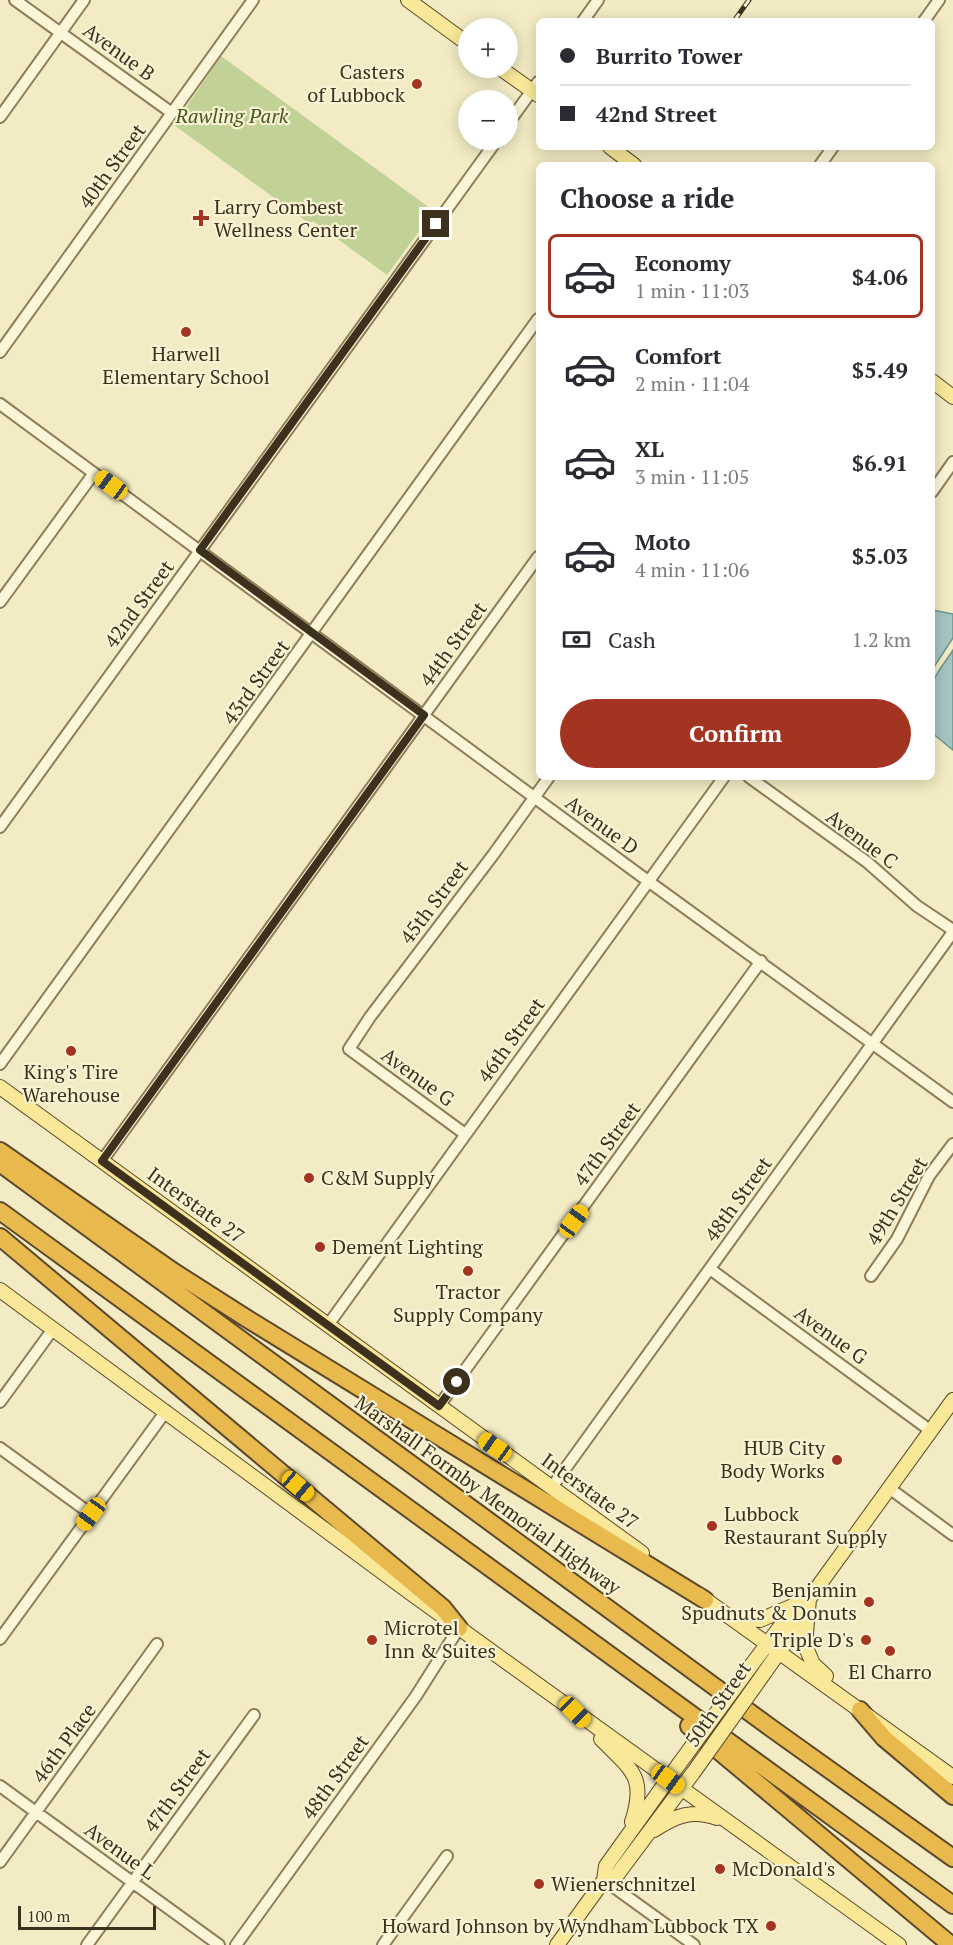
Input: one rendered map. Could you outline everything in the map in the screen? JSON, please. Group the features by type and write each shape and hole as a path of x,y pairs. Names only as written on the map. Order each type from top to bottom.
{"highway":[{"path":"0,1152 174,1272 246,1318 603,1539 705,1599"},
{"name":"Marshall Formby Memorial Highway","path":"0,1163 771,1728 953,1858"},
{"path":"0,1211 495,1572 587,1636 953,1905"},
{"path":"0,1237 443,1608 459,1628"},
{"path":"587,1636 718,1751 951,1945"},
{"path":"855,1706 884,1738 953,1796"}],"main road":[{"path":"408,0 458,37"},
{"path":"518,78 536,89"},
{"path":"614,150 630,162"},
{"path":"935,383 953,397"},
{"name":"Interstate 27","path":"0,1087 953,1777"},
{"path":"0,1290 459,1628 899,1945"},
{"name":"50th Street","path":"604,1880 617,1875 682,1789 779,1652 805,1604 953,1400"},
{"path":"730,1617 747,1621 760,1620 805,1604 806,1645 810,1659 855,1706"},
{"name":"50th Street","path":"556,1945 604,1880 606,1866 668,1779 767,1644 805,1604"},
{"path":"575,1712 634,1772 638,1786 636,1809 621,1845"},
{"path":"648,1835 675,1817 685,1814 707,1814 734,1826"}],"street":[{"name":"Avenue B","path":"15,0 172,113"},
{"path":"0,117 84,0"},
{"name":"40th Street","path":"0,351 254,0"},
{"path":"585,18 598,0"},
{"path":"926,18 939,0"},
{"path":"518,112 536,89"},
{"name":"42nd Street","path":"0,827 490,150"},
{"name":"43rd Street","path":"0,1064 313,634 536,322"},
{"name":"Avenue D","path":"0,405 953,1102"},
{"path":"935,488 953,462"},
{"path":"0,602 94,473"},
{"name":"44th Street","path":"102,1161 536,560"},
{"name":"45th Street","path":"349,1048 547,780"},
{"name":"46th Street","path":"328,1325 722,780"},
{"name":"Avenue C","path":"753,780 867,862 917,906 953,931"},
{"name":"48th Street","path":"552,1487 953,931"},
{"name":"47th Street","path":"439,1406 761,961"},
{"name":"Avenue G","path":"349,1048 465,1134"},
{"name":"49th Street","path":"871,1276 897,1239 929,1176 953,1144"},
{"name":"Avenue G","path":"710,1269 931,1431"},
{"path":"0,1402 53,1329"},
{"path":"0,1639 166,1411"},
{"path":"0,1448 91,1514"},
{"path":"889,1488 953,1535"},
{"name":"48th Street","path":"236,1945 416,1696 459,1628"},
{"name":"46th Place","path":"0,1862 157,1644"},
{"name":"47th Street","path":"87,1945 254,1715"},
{"name":"Avenue L","path":"0,1786 219,1945"},
{"path":"383,1945 447,1856"},
{"path":"604,1880 694,1945"}],"green space":[{"name":"Rawling Park","path":"221,56 434,211 387,275 313,221 310,224 174,125"}],"water":[{"path":"935,611 953,614 953,638 935,665"},
{"path":"953,650 953,750 935,735 935,679"}],"railway":[{"path":"736,18 749,0"}],"place":[{"name":"Casters of Lubbock","path":"417,84"},
{"name":"Larry Combest Wellness Center","path":"201,218"},
{"name":"Harwell Elementary School","path":"186,332"},
{"name":"King's Tire Warehouse","path":"71,1051"},
{"name":"C&M Supply","path":"309,1178"},
{"name":"Dement Lighting","path":"320,1247"},
{"name":"Tractor Supply Company","path":"468,1271"},
{"name":"HUB City Body Works","path":"837,1460"},
{"name":"Lubbock Restaurant Supply","path":"712,1526"},
{"name":"Benjamin Spudnuts & Donuts","path":"869,1602"},
{"name":"Microtel Inn & Suites","path":"372,1640"},
{"name":"Triple D's","path":"866,1640"},
{"name":"El Charro","path":"890,1651"},
{"name":"McDonald's","path":"720,1869"},
{"name":"Wienerschnitzel","path":"539,1884"},
{"name":"Howard Johnson by Wyndham Lubbock TX","path":"771,1926"}],"route":[{"path":"436,224 200,550 424,715 102,1161 439,1406 457,1382"}]}
